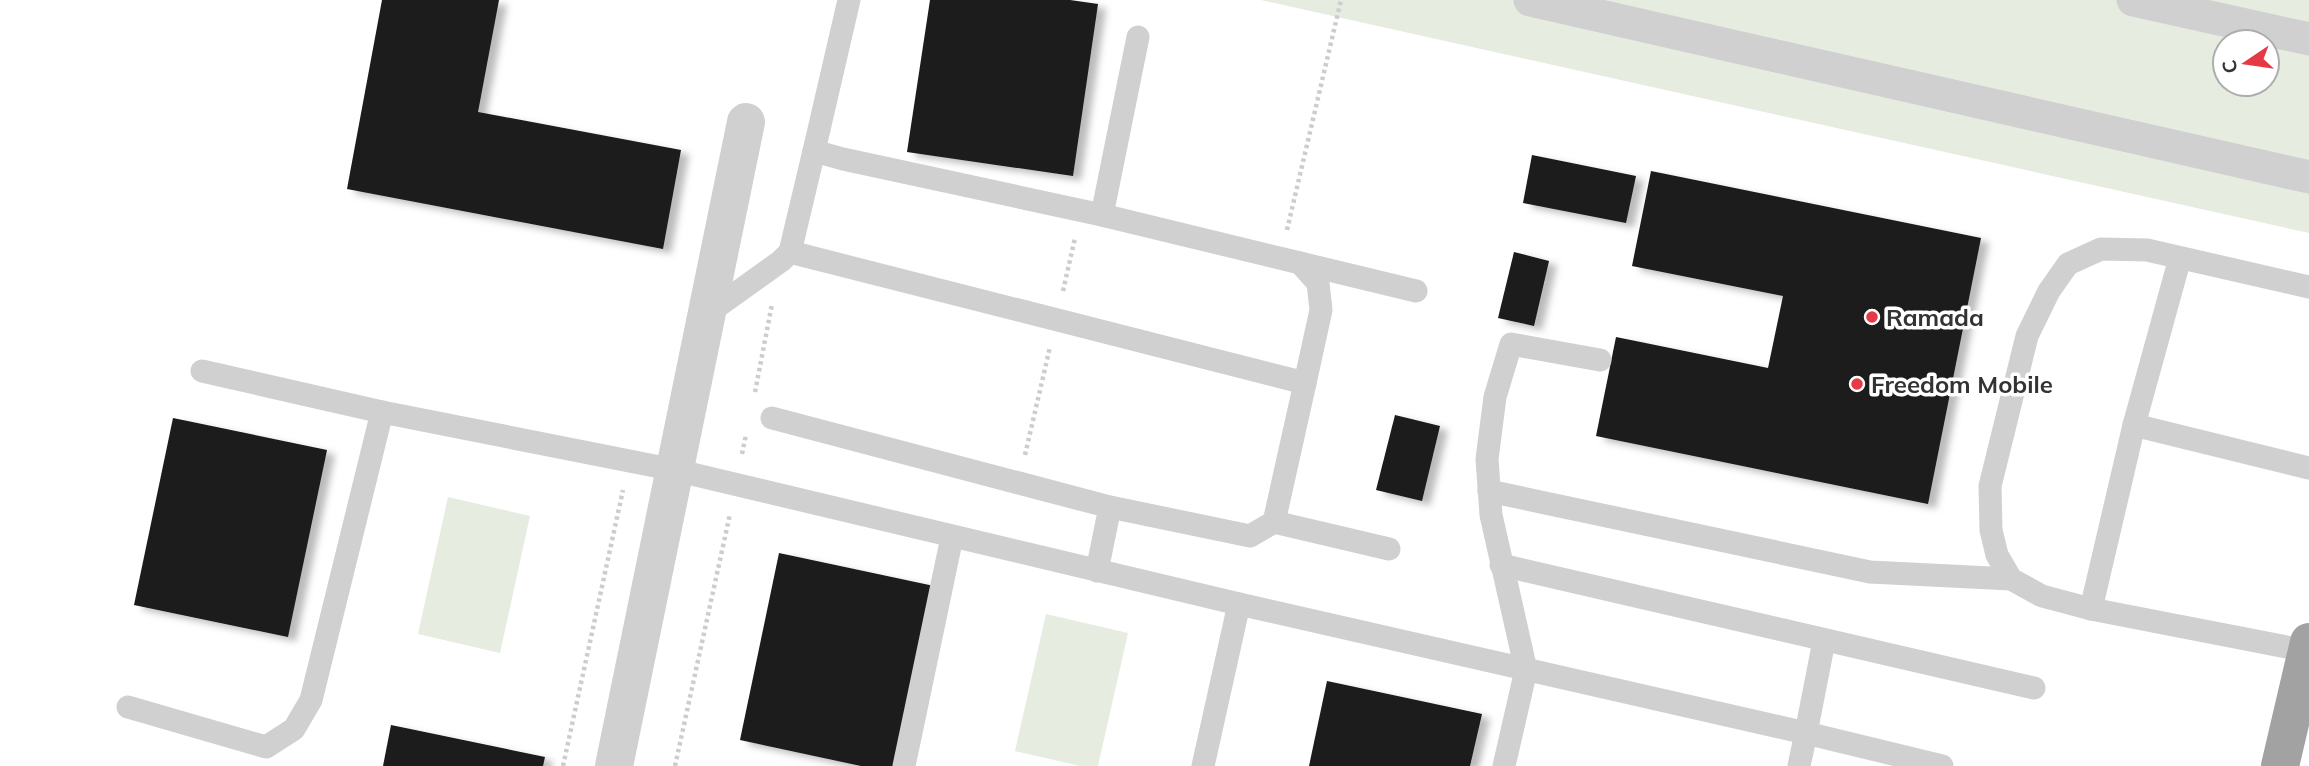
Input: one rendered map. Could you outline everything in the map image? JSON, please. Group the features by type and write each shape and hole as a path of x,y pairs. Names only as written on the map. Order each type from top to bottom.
{"highway":[{"path":"2280,766 2308,646"}],"street":[{"path":"1530,0 2309,177"},
{"path":"2133,0 2309,39"},
{"path":"614,766 746,122"}],"lane":[{"path":"708,314 785,256 814,151 849,0"},
{"path":"1102,215 1138,37"},
{"path":"814,151 1102,215 1416,291"},
{"path":"2011,579 1997,555 1991,530 1990,486 2027,336 2049,291 2068,264 2101,248 2147,250 2309,286"},
{"path":"785,256 1305,383"},
{"path":"2091,609 2134,425 2180,257"},
{"path":"1274,522 1321,310 1318,283 1290,261"},
{"path":"1504,766 1526,670 1491,515 1487,459 1495,397 1511,344 1600,360"},
{"path":"202,371 382,412 675,470 1238,604 1941,766"},
{"path":"128,707 266,747 294,729 311,700 382,412"},
{"path":"772,418 1110,507 1250,536 1274,522 1390,549"},
{"path":"2134,425 2309,468"},
{"path":"1489,491 1870,572 2011,579 2042,596 2091,609 2308,646"},
{"path":"1097,571 1110,507"},
{"path":"904,766 952,537"},
{"path":"1501,565 2034,688"},
{"path":"1203,766 1238,604"},
{"path":"1800,766 1824,641"}],"path":[{"path":"1290,261 1341,0"},
{"path":"754,393 785,256"},
{"path":"675,766 747,432"},
{"path":"563,766 629,461"}],"shaded area":[{"path":"1261,0 2309,0 2309,233"},
{"path":"448,497 530,516 500,653 418,634"},
{"path":"1046,614 1128,633 1098,766 1080,766 1015,751"}],"building":[{"path":"382,0 499,0 478,112 681,150 663,249 347,189"},
{"path":"930,0 1070,0 1098,4 1073,176 907,152"},
{"path":"1532,155 1636,176 1626,223 1523,203"},
{"name":"Ramada","path":"1651,171 1981,238 1928,504 1596,436 1616,337 1768,368 1783,296 1632,266"},
{"path":"1514,252 1549,261 1534,326 1498,318"},
{"path":"1395,415 1440,426 1422,501 1376,490"},
{"path":"173,418 327,450 288,637 134,605"},
{"path":"779,553 934,586 896,766 861,766 740,740"},
{"path":"1327,681 1482,714 1470,766 1309,766"},
{"path":"391,725 545,757 543,766 383,766"}],"place":[{"name":"Ramada","path":"1872,317"},
{"name":"Freedom Mobile","path":"1857,384"}]}
